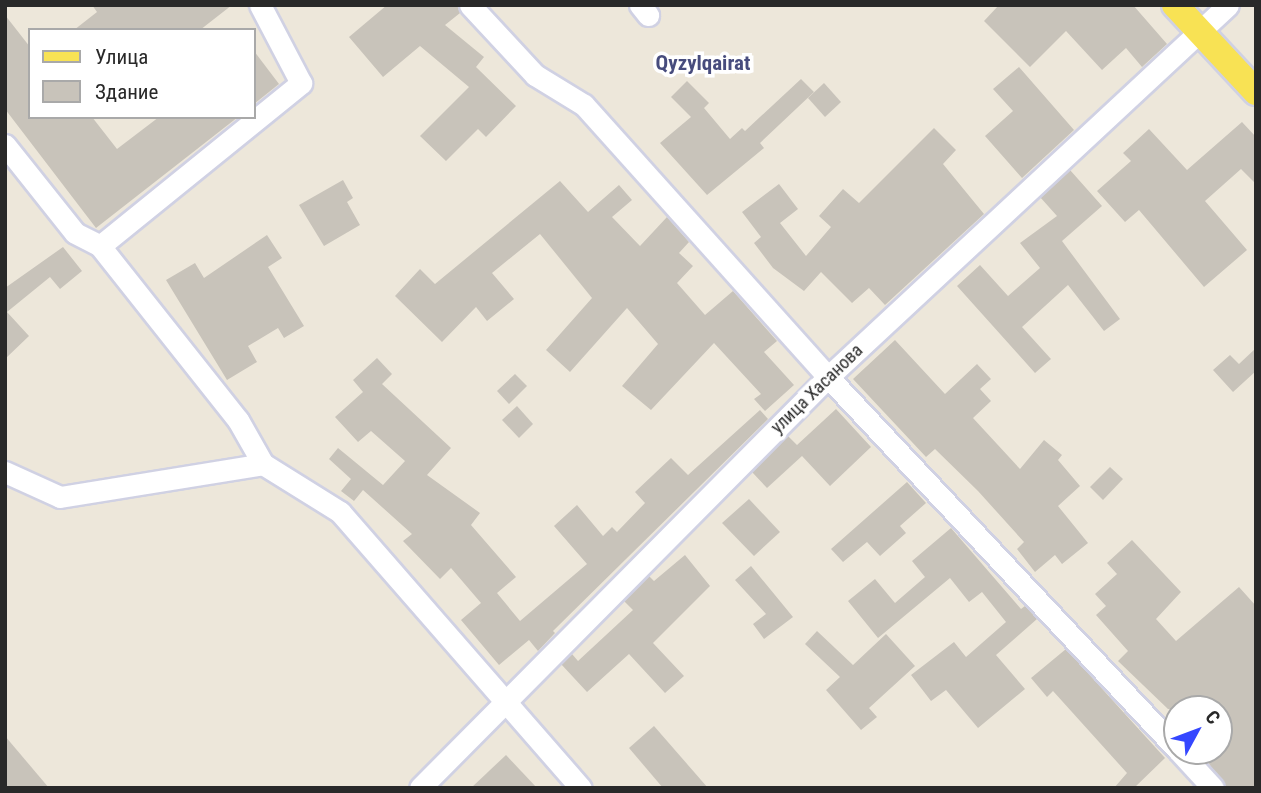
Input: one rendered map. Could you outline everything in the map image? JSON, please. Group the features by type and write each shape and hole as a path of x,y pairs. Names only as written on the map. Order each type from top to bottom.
{"main road":[{"path":"1175,5 1256,92"}],"street":[{"path":"100,246 302,83 260,5"},
{"path":"470,5 535,75 584,105 828,377 1163,734"},
{"name":"улица Хасанова","path":"420,788 828,377 1228,5"},
{"path":"5,145 75,233 100,246 238,420 263,464 340,512 509,701 581,788"},
{"path":"5,472 60,497 263,464"},
{"path":"1192,765 1213,788"}],"building":[{"path":"92,5 232,5 203,28 77,28 97,12"},
{"path":"387,5 457,5 460,13 445,25 484,57 476,67 516,106 486,137 478,129 446,161 420,136 469,87 420,46 383,77 349,37"},
{"path":"999,5 1133,5 1167,44 1142,67 1126,48 1102,70 1066,31 1030,67 984,21"},
{"path":"5,15 28,44 28,119 94,119 117,149 156,119 235,119 96,228 5,109"},
{"path":"256,54 279,84 256,102"},
{"path":"1019,67 1074,130 1022,178 985,136 1013,111 993,89"},
{"path":"801,79 814,92 760,143 764,148 707,195 660,143 691,117 671,97 687,81 709,103 704,108 730,139 742,128 745,131"},
{"path":"824,83 841,102 825,117 808,98"},
{"path":"1242,122 1256,137 1256,184 1241,169 1205,201 1247,250 1204,287 1139,210 1125,222 1097,191 1131,161 1123,153 1149,129 1187,170"},
{"path":"934,128 956,150 943,164 984,214 885,305 869,288 852,303 821,272 804,291 773,268 754,243 761,237 742,212 779,184 798,209 780,223 806,256 831,227 819,216 843,189 859,203"},
{"path":"1070,170 1102,206 1062,241 1120,319 1104,331 1068,285 1022,327 1051,359 1035,373 957,286 980,265 1008,296 1040,268 1020,243 1057,216 1040,197"},
{"path":"343,180 353,198 347,202 360,225 324,246 299,205"},
{"path":"560,181 588,212 619,185 632,200 612,217 640,246 667,217 689,242 679,253 693,266 677,283 705,315 733,291 777,341 764,352 794,385 765,411 754,399 761,394 714,343 651,410 622,386 658,344 627,308 570,372 546,350 592,298 540,234 492,273 514,299 487,321 476,307 442,342 395,296 420,269 435,284"},
{"path":"267,235 282,258 268,267 304,326 284,338 278,328 248,346 257,362 227,380 166,280 195,263 204,278"},
{"path":"63,247 82,271 60,289 50,277 7,312 29,336 5,359 5,288"},
{"path":"895,340 945,394 977,364 991,379 980,389 991,401 973,418 1020,469 1044,440 1062,455 1058,460 1080,486 1058,506 1088,543 1062,564 1055,555 1035,572 1017,549 1024,542 978,491 935,449 926,457 853,379"},
{"path":"1256,348 1256,371 1233,392 1213,370 1230,355 1239,364"},
{"path":"377,358 392,374 382,384 451,448 427,475 480,513 471,525 516,577 497,593 520,621 587,564 554,526 577,505 603,536 612,527 617,532 645,503 635,492 671,458 688,475 760,410 768,419 553,631 555,633 538,651 529,640 499,665 461,620 481,603 451,568 440,579 403,541 412,534 363,490 354,501 341,491 351,479 329,459 338,448 383,485 405,461 371,431 358,442 335,417 363,392 353,380"},
{"path":"515,374 527,386 509,404 497,391"},
{"path":"517,406 533,424 519,438 502,420"},
{"path":"836,409 871,447 830,486 802,456 767,488 752,472 788,436 797,445"},
{"path":"1110,467 1123,479 1103,500 1090,487"},
{"path":"907,482 926,503 900,526 906,533 880,556 867,542 843,562 831,549"},
{"path":"749,499 780,532 754,556 722,523"},
{"path":"951,528 1021,609 1025,606 1037,619 996,655 1025,689 978,728 946,690 931,701 911,675 954,642 966,657 1006,622 982,592 969,602 950,578 878,638 848,601 875,579 895,603 925,577 912,561"},
{"path":"1132,540 1181,592 1156,619 1176,641 1239,587 1256,606 1256,788 1226,788 1210,765 1233,765 1233,695 1163,695 1163,704 1118,661 1128,651 1096,615 1106,606 1095,594 1117,574 1107,563"},
{"path":"685,555 710,586 653,643 684,676 665,693 629,654 587,692 561,664 572,654 578,661 633,610 624,601 649,576 654,581"},
{"path":"751,566 793,617 764,639 753,624 766,614 735,580"},
{"path":"817,631 853,665 886,634 915,666 869,708 877,717 861,730 826,690 840,677 805,644"},
{"path":"1066,649 1163,756 1163,760 1134,788 1114,788 1127,773 1053,691 1047,697 1031,678"},
{"path":"654,726 708,788 663,788 629,748"},
{"path":"5,736 49,788 5,788"},
{"path":"506,755 537,788 471,788"}],"district":[{"name":"Qyzylqairat","path":"703,63"}]}
